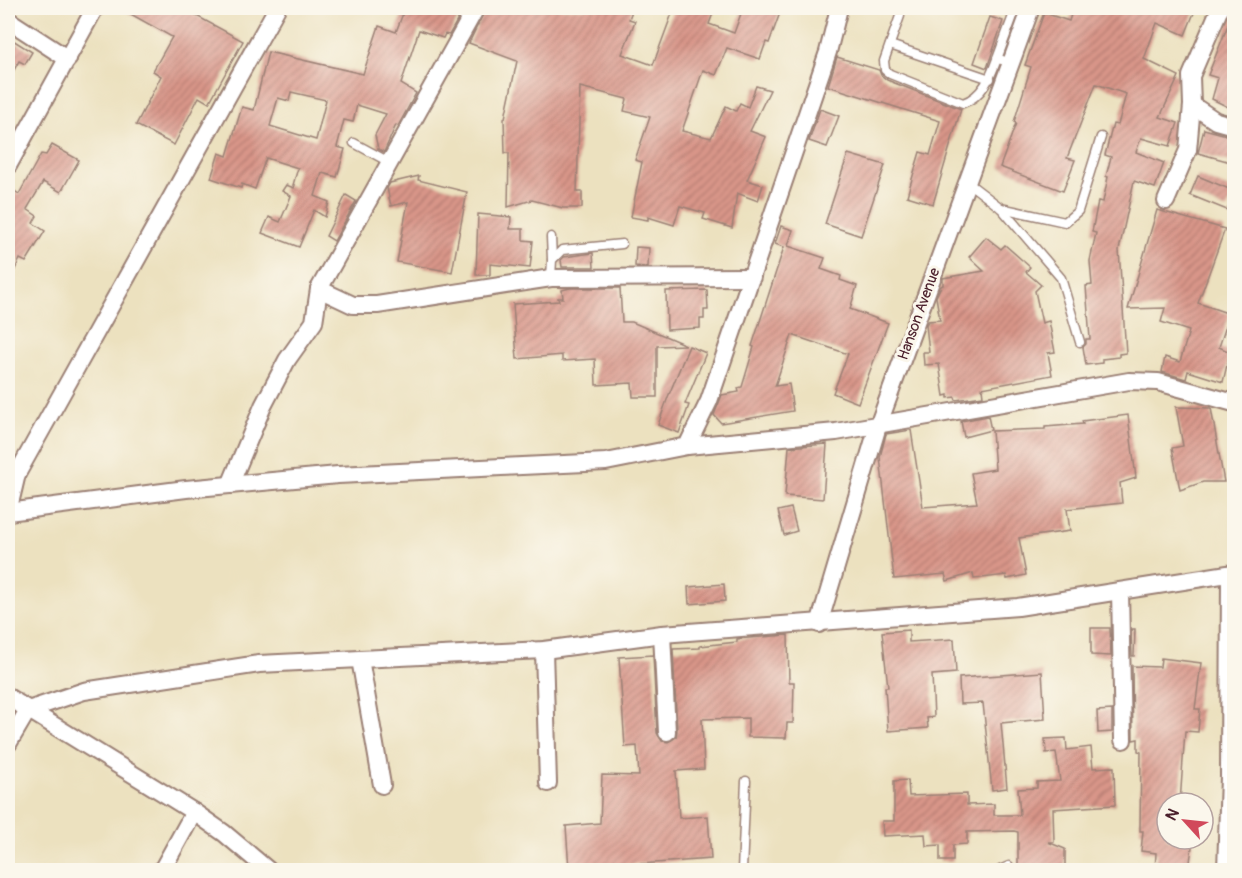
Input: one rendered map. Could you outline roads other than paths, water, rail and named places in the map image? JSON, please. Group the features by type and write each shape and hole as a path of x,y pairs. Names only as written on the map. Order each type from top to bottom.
{"street":[{"path":"8,166 95,8"},
{"path":"277,8 17,474 8,512 186,489 338,475 606,462 687,446 878,426 1130,381 1158,382 1234,403"},
{"path":"230,485 263,406 287,360 314,322 320,289 476,8"},
{"path":"687,446 709,401 752,277 828,52 838,8"},
{"name":"Hanson Avenue","path":"819,624 878,426 968,182 1005,60 1031,8"},
{"path":"1166,201 1188,150 1192,105 1191,76 1220,8"},
{"path":"8,20 68,59"},
{"path":"1192,105 1216,122 1234,126"},
{"path":"320,289 353,305 377,305 551,278 752,277"},
{"path":"8,744 28,710 84,691 259,664 544,650 662,634 819,624 1018,607 1232,573 1226,870"},
{"path":"1120,591 1123,740"},
{"path":"662,634 667,732"},
{"path":"544,650 548,783"},
{"path":"360,659 382,785"},
{"path":"8,697 194,812 224,833 268,870"},
{"path":"162,870 194,812"}],"lane":[{"path":"900,16 884,62 885,70 963,103 969,101 1005,60 1016,8"},
{"path":"890,45 990,79"},
{"path":"1001,208 1065,222 1078,211 1101,137"},
{"path":"354,144 389,162"},
{"path":"968,182 1001,208 1061,278 1080,342"},
{"path":"551,237 551,278"},
{"path":"552,260 562,250 622,244"},
{"path":"742,870 746,782"},
{"path":"1000,870 1010,866"}]}
